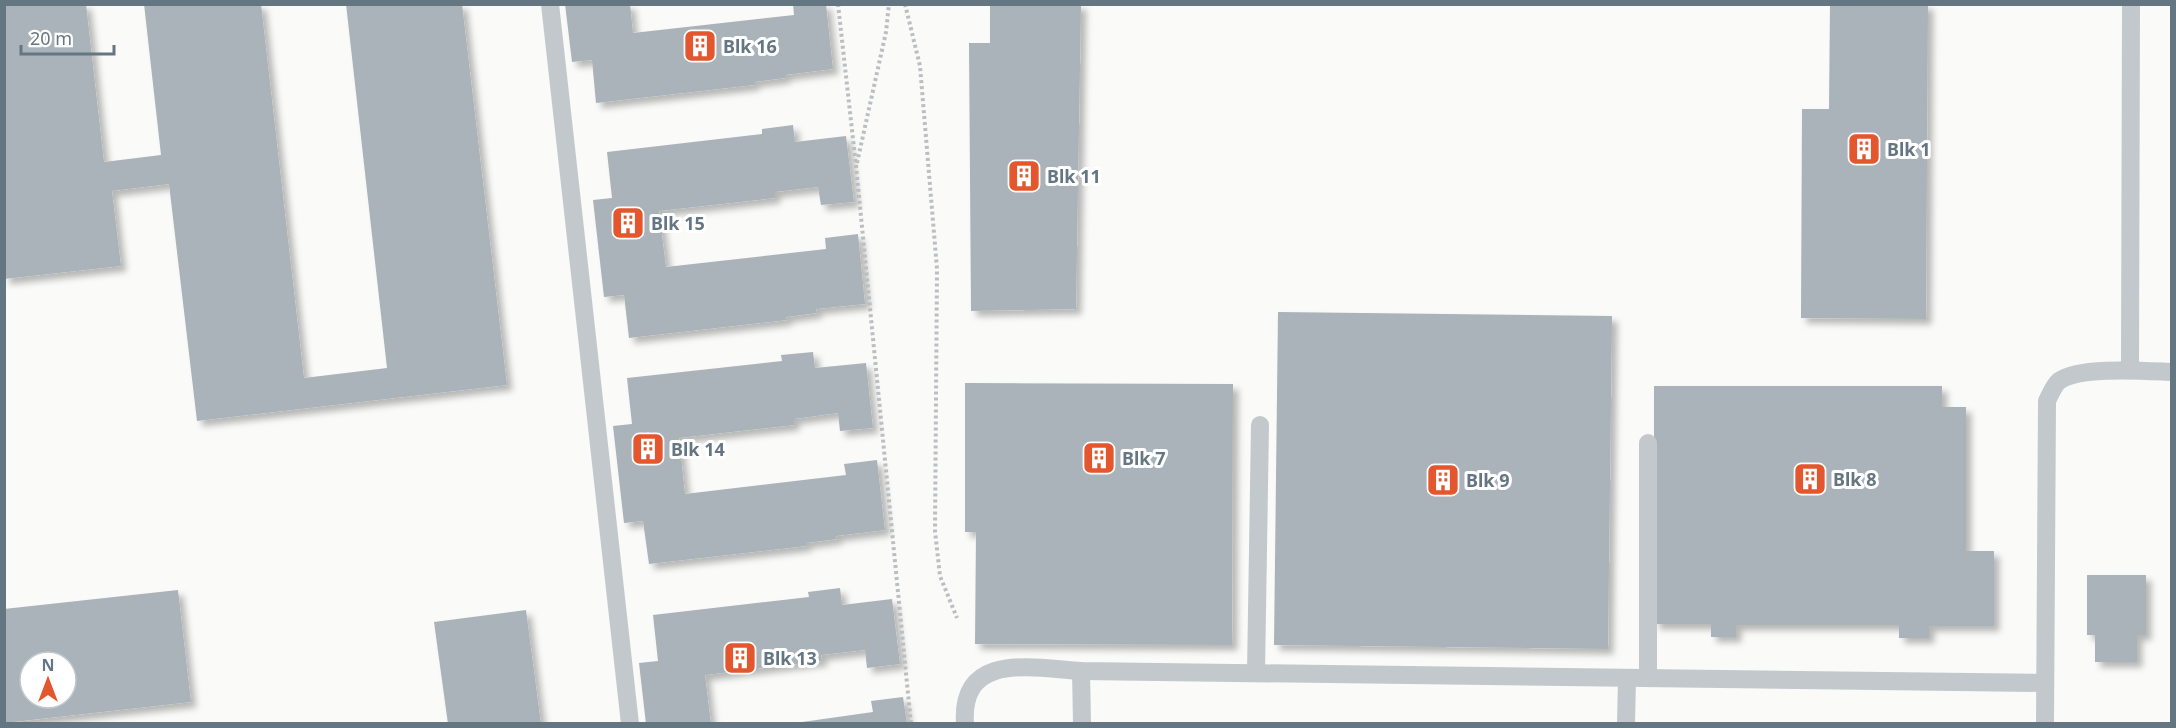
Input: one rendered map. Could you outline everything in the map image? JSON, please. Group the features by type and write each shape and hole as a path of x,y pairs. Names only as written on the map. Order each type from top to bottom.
{"lane":[{"path":"550,4 630,723"},
{"path":"2130,370 2131,4"},
{"path":"2045,723 2047,401 2058,381 2076,373 2130,370 2172,372"},
{"path":"1256,673 1260,425"},
{"path":"1648,443 1648,678"},
{"path":"965,723 964,710 969,693 979,677 997,670 1017,668 1081,671 2044,683"},
{"path":"1081,671 1082,723"},
{"path":"1626,723 1627,678"}],"path":[{"path":"838,4 911,723"},
{"path":"856,166 886,32 889,4"},
{"path":"905,4 920,66 937,269 935,531 940,576 957,618"}],"building":[{"path":"4,4 86,4 104,162 161,155 144,4 261,4 304,378 387,368 346,4 462,4 507,385 197,421 169,184 112,191 121,266 4,279"},
{"name":"Blk 16","path":"565,4 630,4 633,33 794,15 793,4 826,4 833,69 785,75 785,78 754,82 754,85 596,103 592,60 572,62"},
{"name":"Blk 11","path":"990,4 1081,4 1076,309 971,311 969,43 990,43"},
{"name":"Blk 1","path":"1830,4 1928,4 1926,319 1801,318 1802,109 1829,109"},
{"name":"Blk 15","path":"793,125 795,142 846,136 854,202 821,205 818,187 775,192 775,198 659,211 666,267 826,249 825,238 858,234 865,304 816,309 817,313 786,317 787,320 629,338 624,295 604,297 593,200 612,198 607,152 762,134 762,129"},
{"name":"Blk 9","path":"1278,312 1612,316 1608,649 1274,645"},
{"name":"Blk 14","path":"813,352 815,368 866,363 873,428 840,431 838,413 794,419 794,425 679,438 685,494 846,475 844,464 877,460 885,530 836,536 837,539 806,543 806,546 649,564 643,521 624,523 613,426 632,424 627,378 782,361 781,355"},
{"name":"Blk 7","path":"965,383 1233,384 1232,645 975,644 976,532 965,532"},
{"name":"Blk 8","path":"1654,386 1942,386 1942,407 1966,407 1966,551 1994,551 1994,626 1929,626 1929,638 1899,638 1899,625 1736,625 1736,637 1711,637 1711,624 1654,624"},
{"path":"2087,575 2146,575 2146,635 2137,635 2137,662 2095,662 2095,635 2087,635"},
{"name":"Blk 13","path":"840,588 842,605 892,599 900,664 867,668 865,650 821,655 822,661 705,675 711,724 646,724 639,663 658,661 653,615 809,597 808,592"},
{"path":"178,590 191,702 4,723 4,609"},
{"path":"526,610 541,724 448,724 434,622"},
{"name":"Blk 13","path":"903,697 907,724 788,724 873,712 871,701"}],"place":[{"name":"Blk 16","path":"700,46"},
{"name":"Blk 1","path":"1864,149"},
{"name":"Blk 11","path":"1024,176"},
{"name":"Blk 15","path":"628,223"},
{"name":"Blk 14","path":"648,449"},
{"name":"Blk 7","path":"1099,458"},
{"name":"Blk 8","path":"1810,479"},
{"name":"Blk 9","path":"1443,480"},
{"name":"Blk 13","path":"740,658"}]}
